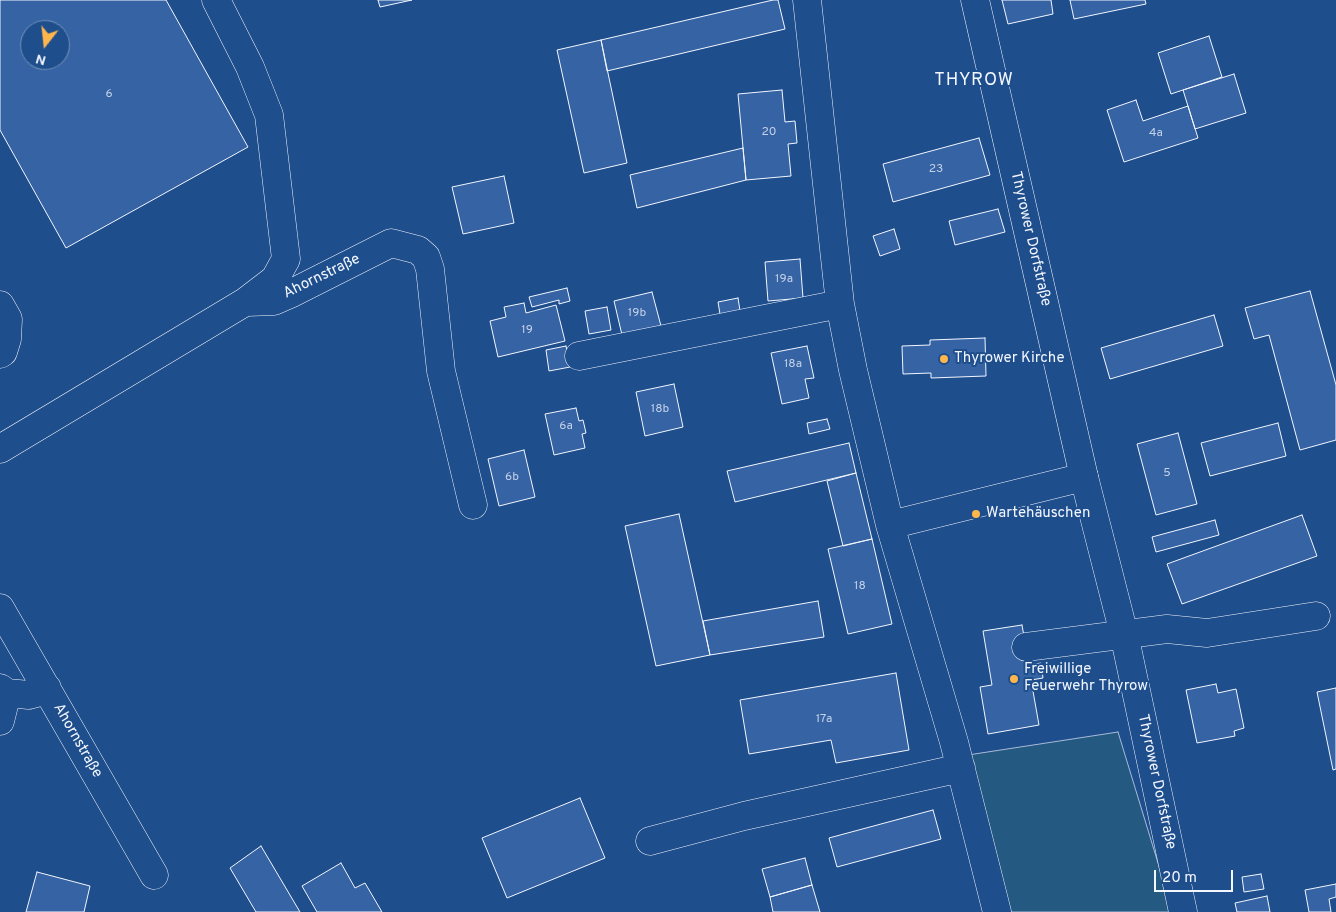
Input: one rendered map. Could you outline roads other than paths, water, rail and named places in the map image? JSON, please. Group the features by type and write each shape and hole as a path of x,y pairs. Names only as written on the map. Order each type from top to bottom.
{"street":[{"path":"216,0 250,68 269,115 286,259 275,279 245,302"},
{"path":"807,0 840,304 890,525 961,768 997,912"},
{"name":"Thyrower Dorfstraße","path":"975,0 1084,477 1124,634 1183,912"},
{"name":"Ahornstraße","path":"0,449 245,302 274,301 392,243 418,250 426,257 430,269 441,371 473,505"},
{"path":"579,356 840,304"},
{"path":"0,305 8,319 7,339 3,352 0,354"},
{"path":"890,525 1084,477"},
{"name":"Ahornstraße","path":"0,608 154,874"},
{"path":"1026,647 1167,629 1207,633 1316,616"},
{"path":"0,721 4,691 29,695 47,688"},
{"path":"650,841 744,816 961,768"}],"place":[{"name":"Thyrower Kirche","path":"944,359"},
{"name":"Wartehäuschen","path":"976,514"},
{"name":"Freiwillige Feuerwehr Thyrow","path":"1014,679"}],"district":[{"name":"THYROW","path":"974,81"}]}
